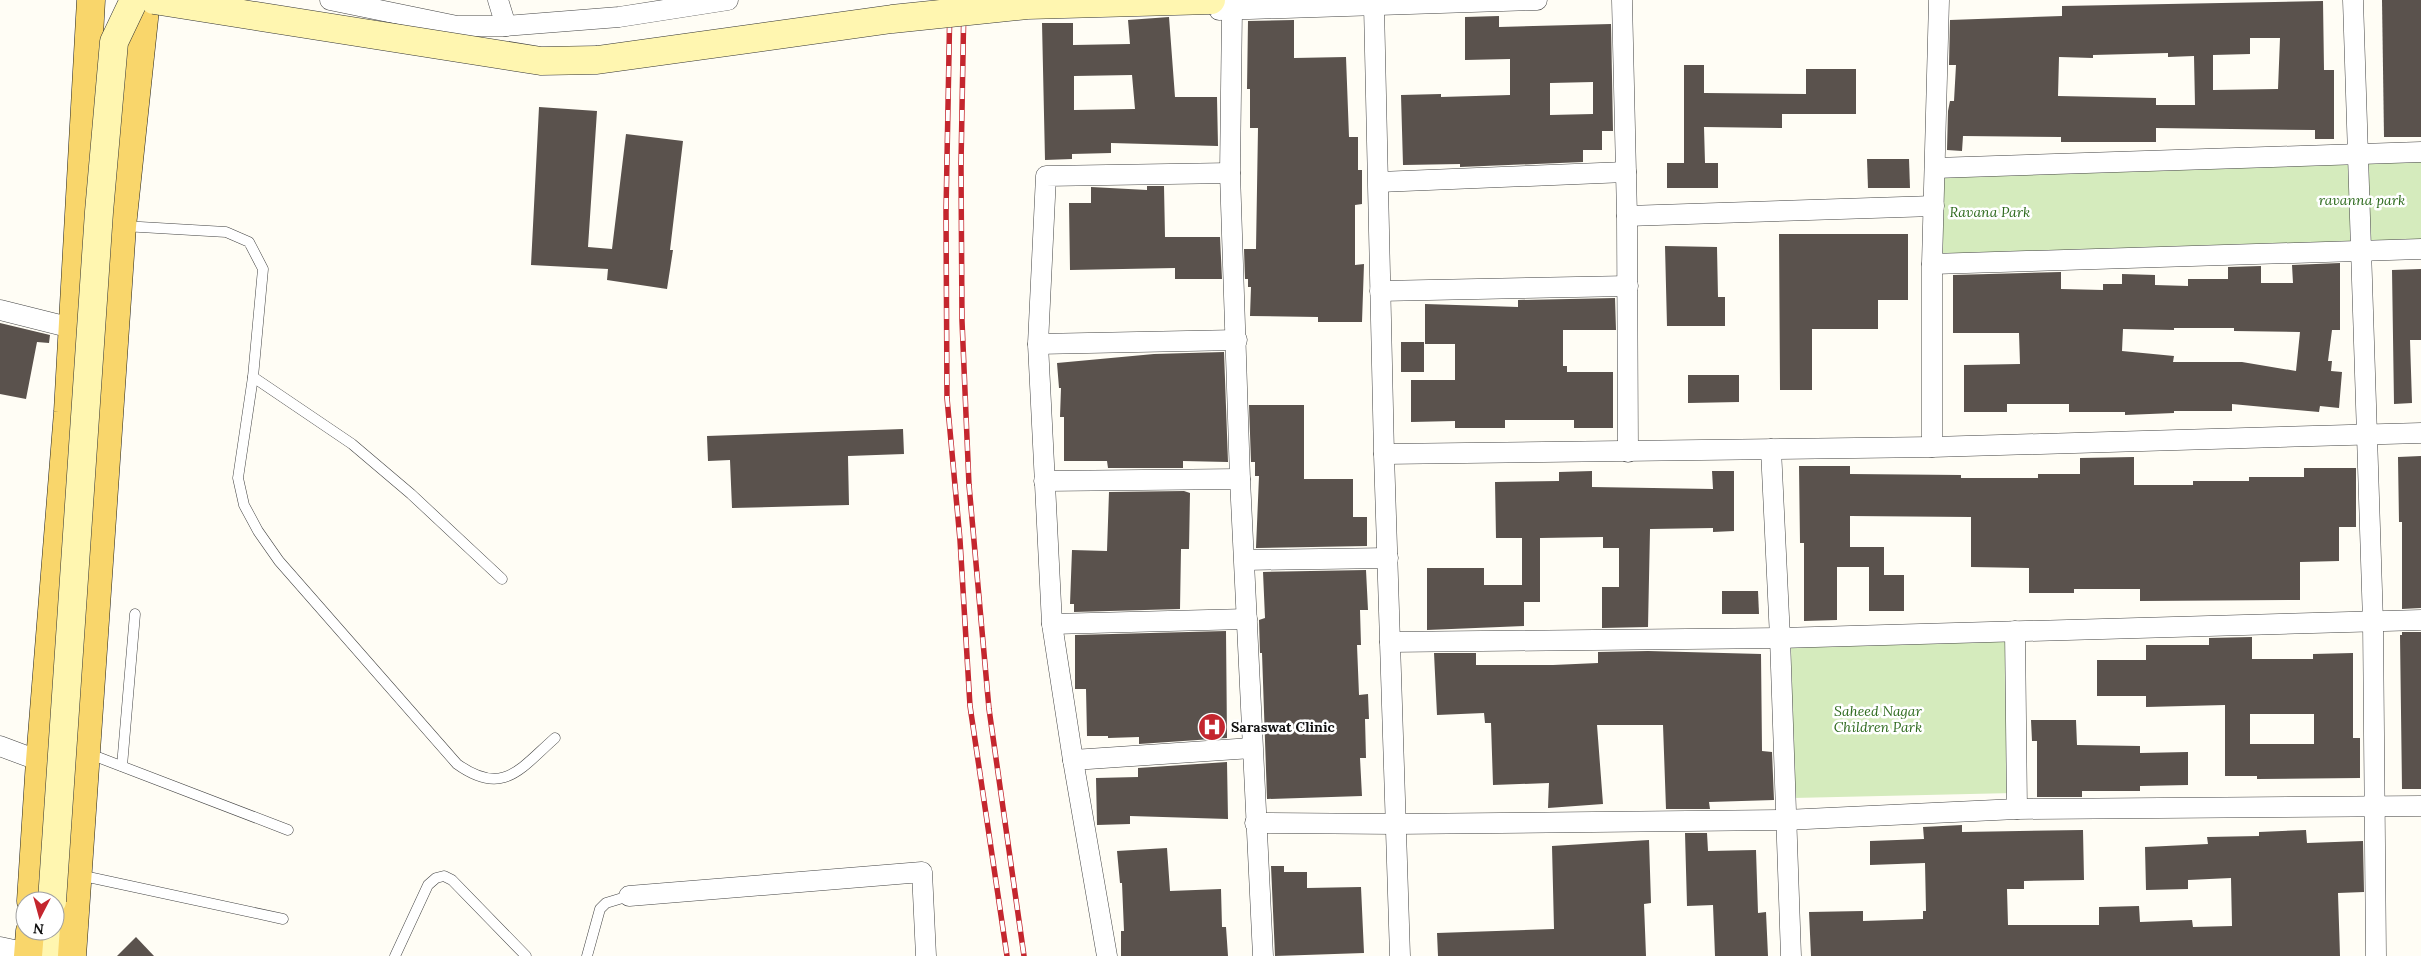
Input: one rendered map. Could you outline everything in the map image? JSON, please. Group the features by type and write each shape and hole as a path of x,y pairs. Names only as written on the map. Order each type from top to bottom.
{"main road":[{"path":"33,891 40,761 66,436 91,0"},
{"path":"72,956 76,875 122,226 146,0"},
{"path":"66,436 106,439"}],"street":[{"path":"53,891 100,212 114,42 134,0"},
{"path":"154,0 540,62 597,60 892,19 1028,5 1374,6 1537,0"},
{"path":"330,0 457,26 506,26 619,18 728,0"},
{"path":"498,0 506,26"},
{"path":"1622,0 1628,286 1628,452"},
{"path":"1932,447 1932,264 1939,0"},
{"path":"2353,0 2374,622 2376,956"},
{"path":"1028,19 1077,7 1221,5"},
{"path":"1221,5 1237,340 1240,480 1245,560 1255,823 1263,956"},
{"path":"1374,6 1384,454 1400,956"},
{"path":"1936,168 2358,152 2421,152"},
{"path":"1379,182 1626,172"},
{"path":"1107,956 1073,760 1052,624 1038,344 1046,176 1230,173"},
{"path":"1627,216 1934,206"},
{"path":"1932,264 2421,248"},
{"path":"1380,291 1628,286"},
{"path":"0,310 72,328"},
{"path":"1038,344 1237,340"},
{"path":"1384,454 1932,447 2421,434"},
{"path":"1771,449 1780,638 1790,956"},
{"path":"1044,481 1240,480"},
{"path":"1245,560 1388,558"},
{"path":"1052,624 1247,619"},
{"path":"1390,642 1780,638 2421,620"},
{"path":"2015,632 2017,809"},
{"path":"0,746 40,761"},
{"path":"1073,760 1252,748"},
{"path":"1255,823 1395,824 1786,820 2017,809 2421,806"},
{"path":"629,896 922,872 926,956"},
{"path":"0,947 34,949"}],"lane":[{"path":"122,226 226,232 249,242 263,269 252,377 238,478 244,505 258,531 279,561 457,764 473,776 496,780 512,776 555,738"},
{"path":"252,377 352,444 411,494 502,579"},
{"path":"122,766 135,614"},
{"path":"86,752 288,830"},
{"path":"76,875 283,919"},
{"path":"395,956 428,885 436,878 444,876 452,880 526,956"},
{"path":"587,956 600,909 606,903 629,896"}],"green space":[{"name":"Ravana Park","path":"2421,148 2421,249 1932,264 1935,175"},
{"name":"Saheed Nagar Children Park","path":"2013,639 2014,793 1793,798 1791,645"}],"building":[{"path":"2382,0 2421,0 2421,137 2384,137"},
{"path":"2323,1 2324,70 2334,70 2334,139 2315,139 2315,130 2156,128 2156,142 2061,142 2061,137 1963,136 1962,151 1947,150 1948,111 1950,101 1954,101 1956,65 1949,65 1950,20 2062,16 2062,6","holes":["2250,38 2280,38 2278,89 2213,90 2213,55 2250,54","2168,53 2168,57 2194,56 2195,105 2156,105 2156,98 2058,96 2059,57 2093,58 2093,55"]},
{"path":"1499,16 1499,27 1611,24 1613,131 1602,131 1602,150 1583,150 1583,162 1460,167 1460,164 1403,165 1401,95 1441,94 1441,97 1510,95 1510,59 1465,60 1465,17","holes":["1593,82 1593,114 1550,115 1550,83"]},
{"path":"1169,17 1175,97 1217,97 1218,146 1111,143 1111,153 1072,154 1072,159 1045,160 1042,23 1073,23 1073,45 1130,44 1128,20","holes":["1132,75 1135,109 1074,110 1074,76"]},
{"path":"1294,20 1294,58 1346,57 1349,137 1358,137 1358,170 1362,170 1362,204 1355,205 1355,265 1364,264 1362,322 1318,322 1318,317 1250,316 1251,287 1248,287 1248,279 1245,279 1244,249 1256,249 1258,128 1250,128 1250,89 1247,89 1248,21"},
{"path":"1684,65 1704,65 1704,93 1806,94 1806,69 1856,69 1856,114 1782,114 1782,128 1704,127 1705,163 1718,163 1718,188 1667,188 1667,163 1684,163"},
{"path":"539,107 597,111 588,247 612,249 626,134 683,141 670,250 673,250 667,289 607,280 608,269 531,265"},
{"path":"1867,159 1909,159 1910,188 1868,188"},
{"path":"1147,186 1164,186 1165,237 1220,237 1222,279 1175,279 1175,268 1070,270 1069,203 1091,203 1091,187 1147,190"},
{"path":"1779,234 1908,234 1908,300 1878,300 1878,329 1812,329 1812,390 1780,390"},
{"path":"1665,246 1717,247 1718,297 1725,297 1725,326 1667,326"},
{"path":"2340,263 2340,330 2332,330 2328,361 2332,361 2331,371 2342,372 2339,408 2320,406 2319,412 2232,404 2232,411 2174,411 2174,413 2125,415 2125,412 2069,412 2069,404 2007,404 2007,412 1964,412 1964,365 2020,364 2019,333 1953,333 1953,275 2061,272 2061,289 2103,290 2103,284 2122,284 2122,274 2155,275 2155,285 2188,286 2188,279 2228,279 2228,267 2261,266 2261,283 2293,283 2292,265","holes":["2234,328 2234,331 2300,332 2296,371 2242,362 2173,362 2174,356 2122,351 2123,329"]},
{"path":"2421,269 2421,340 2410,340 2412,403 2394,404 2392,270"},
{"path":"1615,298 1616,330 1563,330 1563,366 1567,366 1567,372 1613,372 1613,428 1574,428 1574,420 1505,420 1505,428 1455,428 1455,421 1411,422 1411,380 1455,380 1455,344 1425,344 1425,304 1518,307 1518,300"},
{"path":"0,323 50,335 49,343 37,342 26,399 0,394"},
{"path":"1401,342 1424,342 1424,372 1401,372"},
{"path":"1224,352 1228,462 1183,461 1183,468 1108,468 1107,461 1064,461 1064,417 1060,417 1061,388 1059,388 1057,363 1154,354"},
{"path":"1688,375 1739,375 1739,402 1688,403"},
{"path":"1249,405 1304,405 1304,479 1353,479 1353,517 1367,517 1367,546 1256,548 1259,476 1255,476 1255,462 1251,462"},
{"path":"903,429 904,454 848,456 849,505 732,508 730,460 708,461 707,436"},
{"path":"2421,456 2421,608 2402,609 2402,522 2399,522 2398,457"},
{"path":"2134,457 2134,485 2193,485 2193,481 2249,481 2249,477 2304,477 2304,468 2356,468 2356,527 2339,527 2339,561 2300,562 2300,600 2140,601 2140,589 2074,589 2074,593 2029,593 2029,568 1971,567 1971,517 1850,516 1850,547 1884,547 1884,575 1904,575 1904,611 1869,611 1869,567 1837,567 1837,620 1804,621 1804,543 1800,543 1799,466 1850,466 1850,474 1961,475 1961,478 2038,478 2038,474 2080,474 2080,458"},
{"path":"1592,471 1592,487 1713,489 1712,471 1734,471 1734,531 1713,532 1713,528 1650,529 1648,627 1602,628 1602,587 1619,587 1619,548 1603,548 1603,537 1540,538 1540,602 1524,602 1524,626 1427,630 1427,568 1484,568 1484,585 1522,585 1522,538 1496,538 1495,482 1559,481 1559,472"},
{"path":"1184,491 1190,493 1189,549 1181,549 1180,609 1074,612 1074,604 1070,604 1072,550 1107,551 1109,492"},
{"path":"1366,570 1368,610 1360,610 1361,645 1357,645 1359,695 1368,694 1369,719 1365,719 1366,758 1360,758 1362,796 1267,799 1262,653 1260,653 1259,620 1265,618 1263,572"},
{"path":"1722,591 1758,591 1759,614 1722,614"},
{"path":"1226,631 1227,738 1139,744 1139,737 1108,738 1108,736 1087,736 1086,689 1075,689 1075,635"},
{"path":"2402,632 2421,632 2421,789 2402,789 2400,635 2402,635"},
{"path":"2252,637 2252,659 2313,659 2313,654 2353,653 2353,738 2360,738 2360,778 2257,779 2257,776 2225,776 2225,705 2146,707 2146,696 2097,696 2097,660 2146,660 2146,645 2209,645 2209,638","holes":["2250,714 2314,714 2314,744 2250,744"]},
{"path":"1648,651 1761,654 1762,751 1772,752 1774,800 1709,802 1710,809 1666,809 1663,725 1597,725 1603,804 1548,808 1549,783 1493,785 1491,723 1485,723 1484,713 1437,715 1434,653 1476,653 1476,665 1553,665 1598,663 1598,652"},
{"path":"2031,720 2076,720 2077,745 2140,746 2140,753 2188,752 2188,785 2140,786 2140,791 2082,791 2082,797 2037,797 2037,741 2032,741"},
{"path":"1227,762 1228,819 1130,816 1130,824 1097,825 1096,778 1138,777 1138,768"},
{"path":"1962,825 1962,832 2083,830 2084,880 2024,881 2024,889 2007,889 2008,925 2099,925 2099,907 2139,906 2140,922 2192,920 2193,927 2232,926 2231,878 2188,880 2188,889 2146,890 2145,847 2208,844 2207,837 2259,836 2259,832 2306,830 2307,843 2363,841 2364,892 2338,893 2340,956 1811,956 1809,912 1863,911 1863,921 1923,919 1923,911 1926,911 1925,863 1870,865 1870,841 1924,839 1923,827"},
{"path":"1685,833 1707,833 1708,851 1756,850 1758,913 1766,912 1768,956 1715,956 1713,905 1687,906"},
{"path":"1649,840 1651,903 1644,904 1646,956 1438,956 1437,933 1554,929 1552,846"},
{"path":"1167,848 1170,891 1221,889 1222,927 1226,927 1228,956 1121,956 1121,931 1124,931 1122,883 1120,883 1117,851"},
{"path":"1271,866 1284,866 1284,872 1307,872 1307,888 1361,887 1364,953 1275,956"},
{"path":"136,937 154,956 117,956"}],"railway":[{"path":"950,0 946,212 947,398 960,540 970,706 1007,956"},
{"path":"964,0 961,164 962,321 969,485 989,709 1024,956"}],"place":[{"name":"Saraswat Clinic","path":"1212,727"}],"park label":[{"name":"ravanna park","path":"2362,200"}]}
